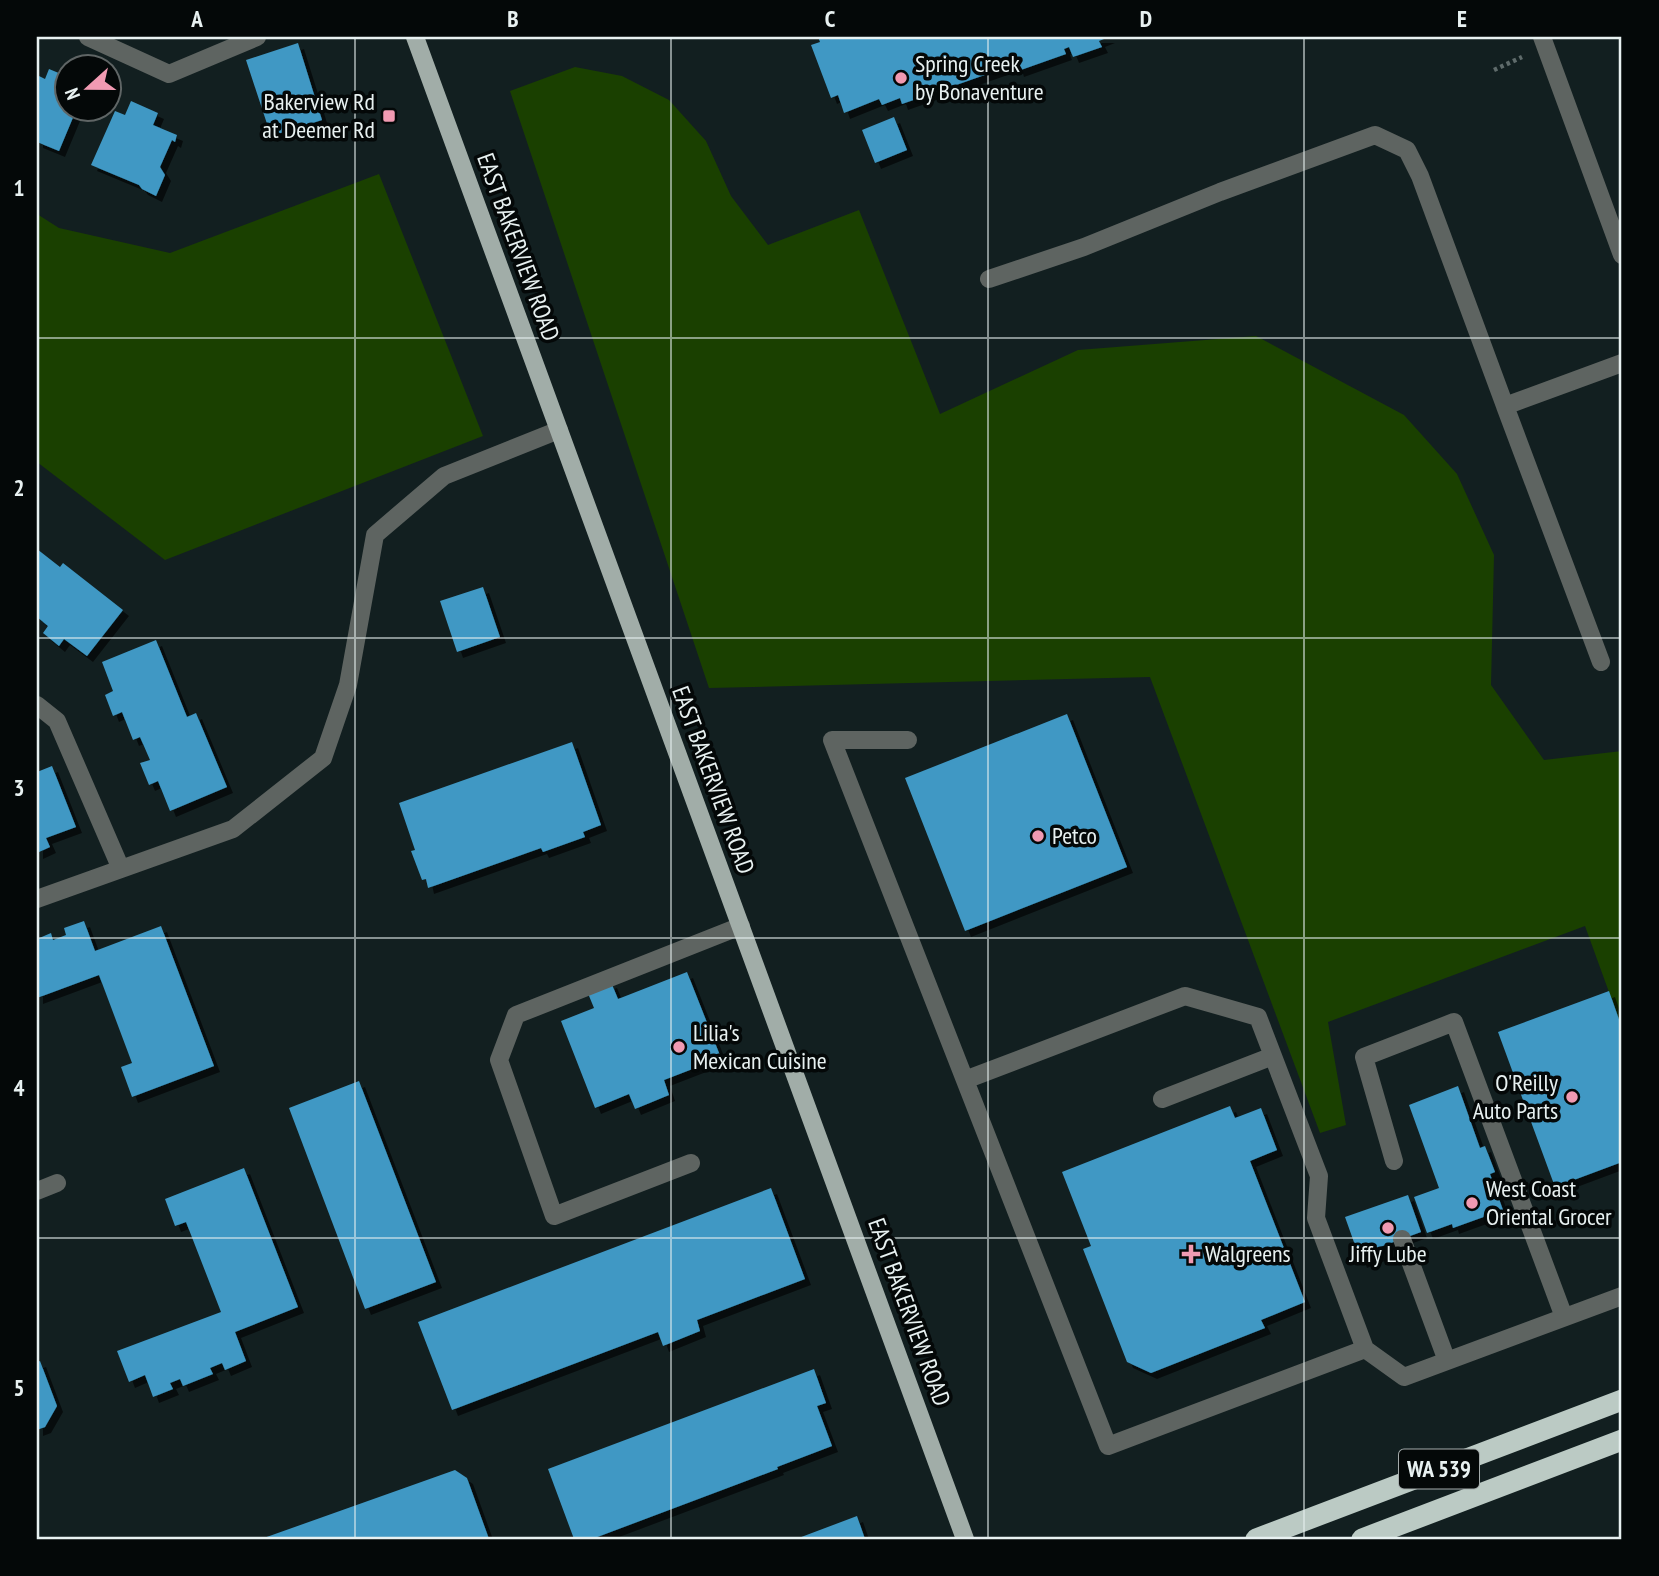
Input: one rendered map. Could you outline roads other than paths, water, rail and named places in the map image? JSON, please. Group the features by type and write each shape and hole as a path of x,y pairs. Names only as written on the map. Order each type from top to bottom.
{"highway":[{"name":"WA 539","path":"1256,1539 1622,1400"},
{"name":"WA 539","path":"1362,1539 1622,1440"}],"main road":[{"name":"EAST BAKERVIEW ROAD","path":"418,38 965,1539"}],"street":[{"path":"88,37 169,74 257,37"},
{"path":"1542,37 1622,255"},
{"path":"989,279 1084,247 1220,192 1375,135 1407,150 1420,176 1601,663"},
{"path":"1505,407 1622,363"},
{"path":"37,899 233,830 323,758 348,685 375,535 444,476 559,430"},
{"path":"37,705 57,722 121,869"},
{"path":"908,740 832,740 1108,1446 1365,1349"},
{"path":"691,1163 554,1216 499,1060 516,1015 741,926"},
{"path":"965,1080 1185,996 1258,1017 1318,1176 1316,1218 1365,1349 1404,1377 1622,1296"},
{"path":"1394,1161 1364,1056 1454,1022 1564,1317"},
{"path":"1162,1099 1273,1056"},
{"path":"37,1191 57,1183"},
{"path":"1402,1239 1447,1361"}],"place":[{"name":"Spring Creek by Bonaventure","path":"901,78"},
{"name":"Bakerview Rd at Deemer Rd","path":"389,116"},
{"name":"Petco","path":"1038,836"},
{"name":"Lilia's Mexican Cuisine","path":"679,1047"},
{"name":"O'Reilly Auto Parts","path":"1572,1097"},
{"name":"West Coast Oriental Grocer","path":"1472,1203"},
{"name":"Jiffy Lube","path":"1388,1228"},
{"name":"Walgreens","path":"1191,1254"}]}
